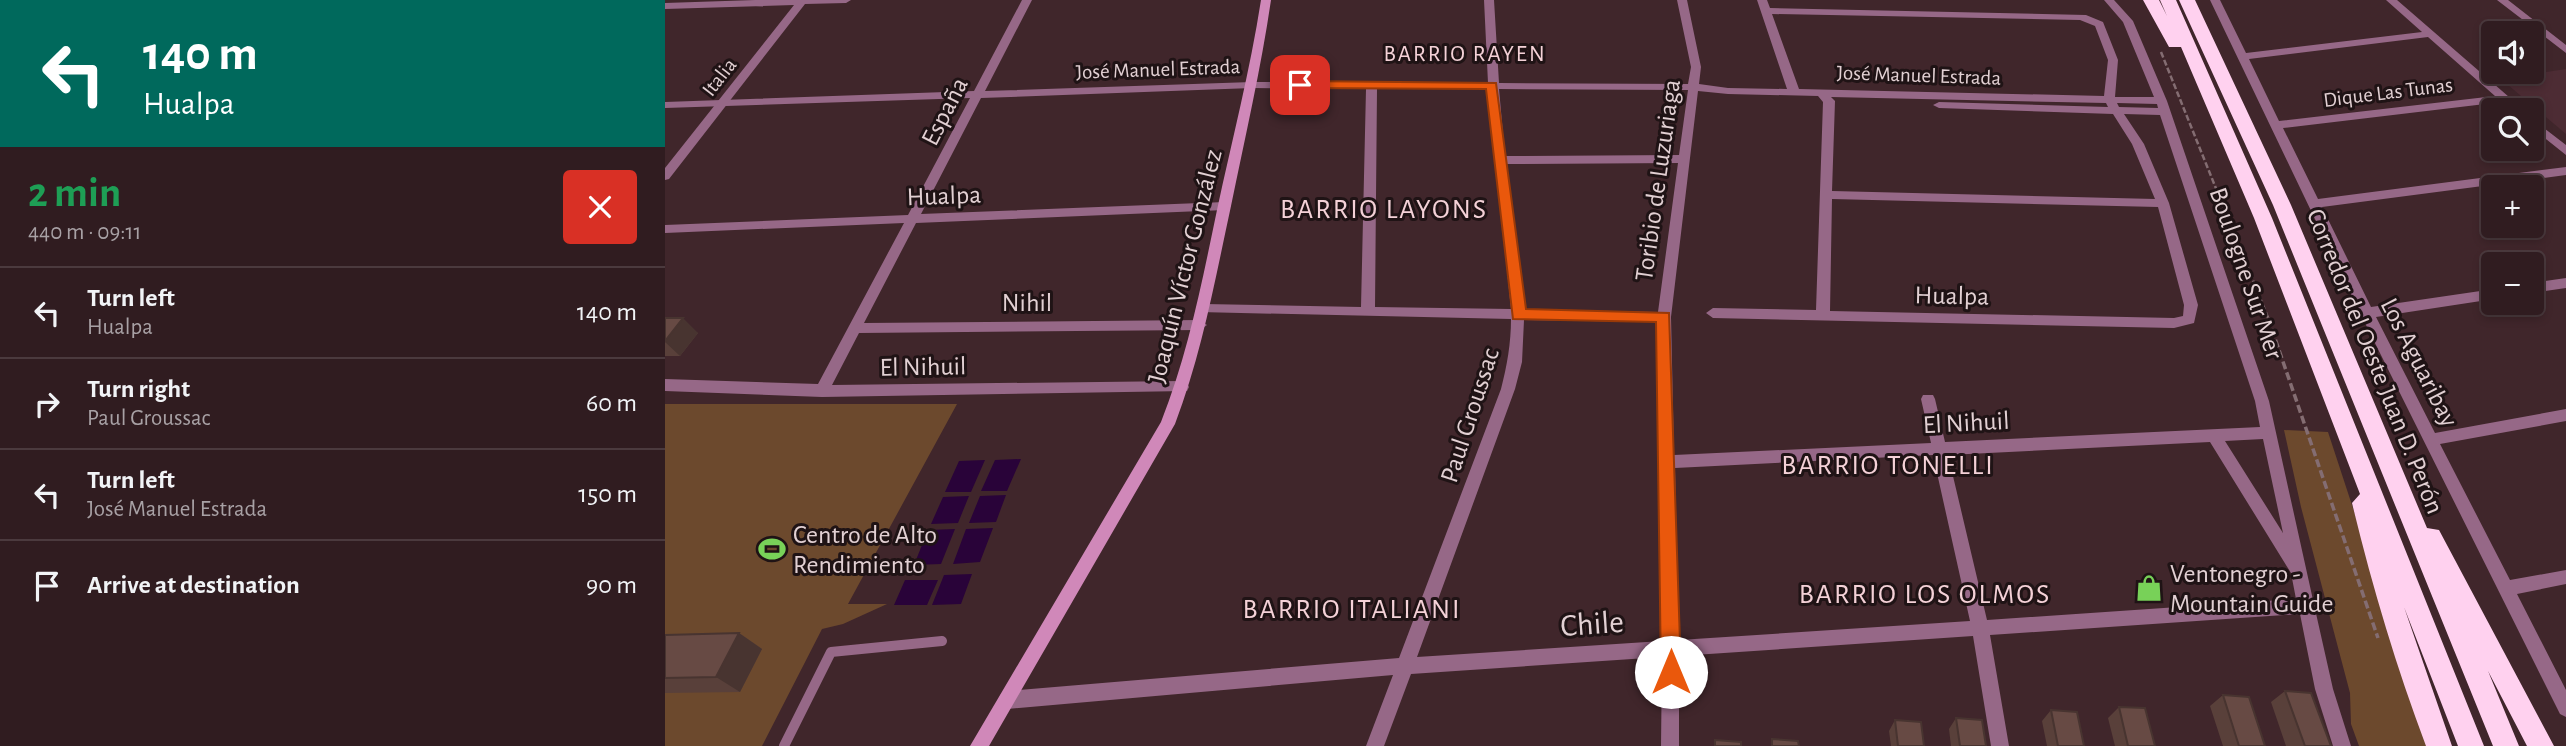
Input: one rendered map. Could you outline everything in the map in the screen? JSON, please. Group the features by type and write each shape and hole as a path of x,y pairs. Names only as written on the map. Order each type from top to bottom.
{"highway":[{"path":"2151,0 2185,63 2211,96"},
{"name":"Corredor del Oeste Juan D. Perón","path":"2168,0 2211,96 2347,429 2470,746"},
{"name":"Corredor del Oeste Juan D. Perón","path":"2187,0 2282,205 2506,746"},
{"path":"2194,0 2205,37"},
{"path":"2372,426 2540,746"},
{"path":"2347,429 2375,553 2420,697 2439,746"}],"main road":[{"name":"Joaquín Víctor González","path":"979,746 1168,424 1182,387 1204,309 1252,85 1266,0"}],"street":[{"path":"665,6 846,0"},
{"name":"España","path":"821,391 1027,0"},
{"name":"Paul Groussac","path":"1374,746 1509,389 1517,358 1519,315 1492,85 1489,0"},
{"name":"Toribio de Luzuriaga","path":"1670,746 1671,647 1664,317 1696,67 1682,0"},
{"name":"Boulogne Sur Mer","path":"2109,0 2128,21 2163,106 2262,401 2324,689 2342,746"},
{"name":"Los Aguaribay","path":"2215,0 2367,313 2508,588 2566,708"},
{"path":"2391,0 2504,98"},
{"path":"2502,0 2566,50"},
{"name":"Italia","path":"665,176 802,1"},
{"path":"1794,92 1764,5 2092,19 2099,24 2113,60 2112,105 2138,144 2162,203 1826,195"},
{"path":"2242,57 2431,34"},
{"name":"José Manuel Estrada","path":"665,105 1252,85 1492,85 1694,87 1728,91 1794,92 1824,97 2163,106"},
{"path":"1368,312 1372,85"},
{"path":"1823,314 1826,195 1824,97"},
{"name":"Dique Las Tunas","path":"2276,125 2481,101"},
{"path":"2544,133 2566,152"},
{"path":"1500,160 1683,159"},
{"path":"2314,204 2566,171"},
{"name":"Hualpa","path":"1713,313 2174,323 2189,319 2191,305 2162,203"},
{"name":"Hualpa","path":"665,229 1225,206"},
{"path":"2544,286 2566,283"},
{"path":"2367,313 2481,296"},
{"path":"1204,309 1664,317"},
{"name":"Nihil","path":"856,328 1199,325"},
{"name":"El Nihuil","path":"665,385 821,391 1182,387"},
{"path":"1928,399 1980,626 2000,746"},
{"path":"2432,439 2566,415"},
{"name":"El Nihuil","path":"1666,462 2269,433"},
{"name":"Boulogne Sur Mer","path":"2214,436 2301,577"},
{"path":"2508,588 2566,577"},
{"name":"Chile","path":"1007,700 1405,666 2308,606"}],"lane":[{"path":"783,746 831,652 942,641"}],"path":[{"path":"2160,50 2256,283 2381,647"}],"shaded area":[{"path":"2566,69 2566,134 2544,115 2544,98 2523,98 2507,84 2544,84 2544,72"},
{"name":"Centro de Alto Rendimiento","path":"665,404 957,404 848,604 887,604 843,624 822,629 762,746 665,746"},
{"path":"2284,430 2328,432 2431,746 2359,746 2351,724 2350,693 2301,507"},
{"path":"1021,459 1007,491 981,491 995,460"},
{"path":"985,460 971,492 945,492 959,461"},
{"path":"1006,495 996,522 969,523 980,496"},
{"path":"969,496 958,523 931,524 943,497"},
{"path":"993,528 980,562 953,564 966,529"},
{"path":"955,529 941,564 914,565 928,530"},
{"path":"972,574 961,604 932,605 944,575"},
{"path":"905,580 938,580 927,605 894,605"}],"building":[{"path":"665,318 683,318 665,341"},
{"path":"739,633 716,677 665,678 665,635"},
{"path":"2285,691 2311,693 2331,746 2305,746"},
{"path":"2223,695 2249,697 2265,746 2239,746"},
{"path":"2119,707 2145,708 2155,746 2128,746"},
{"path":"2051,710 2077,712 2084,746 2058,746"},
{"path":"1956,718 1982,720 1986,746 1960,746"},
{"path":"1895,720 1921,722 1924,746 1898,746"},
{"path":"1772,739 1798,741 1799,746 1772,746"},
{"path":"1715,740 1741,742 1741,746 1715,746"}],"place":[{"name":"Centro de Alto Rendimiento","path":"772,549"},
{"name":"Ventonegro - Mountain Guide","path":"2149,588"}],"district":[{"name":"BARRIO RAYEN","path":"1465,53"},
{"name":"BARRIO LAYONS","path":"1384,208"},
{"name":"BARRIO TONELLI","path":"1888,464"},
{"name":"BARRIO LOS OLMOS","path":"1925,593"},
{"name":"BARRIO ITALIANI","path":"1352,608"}],"route":[{"path":"1300,85 1492,85 1519,315 1664,317 1671,672"}]}
